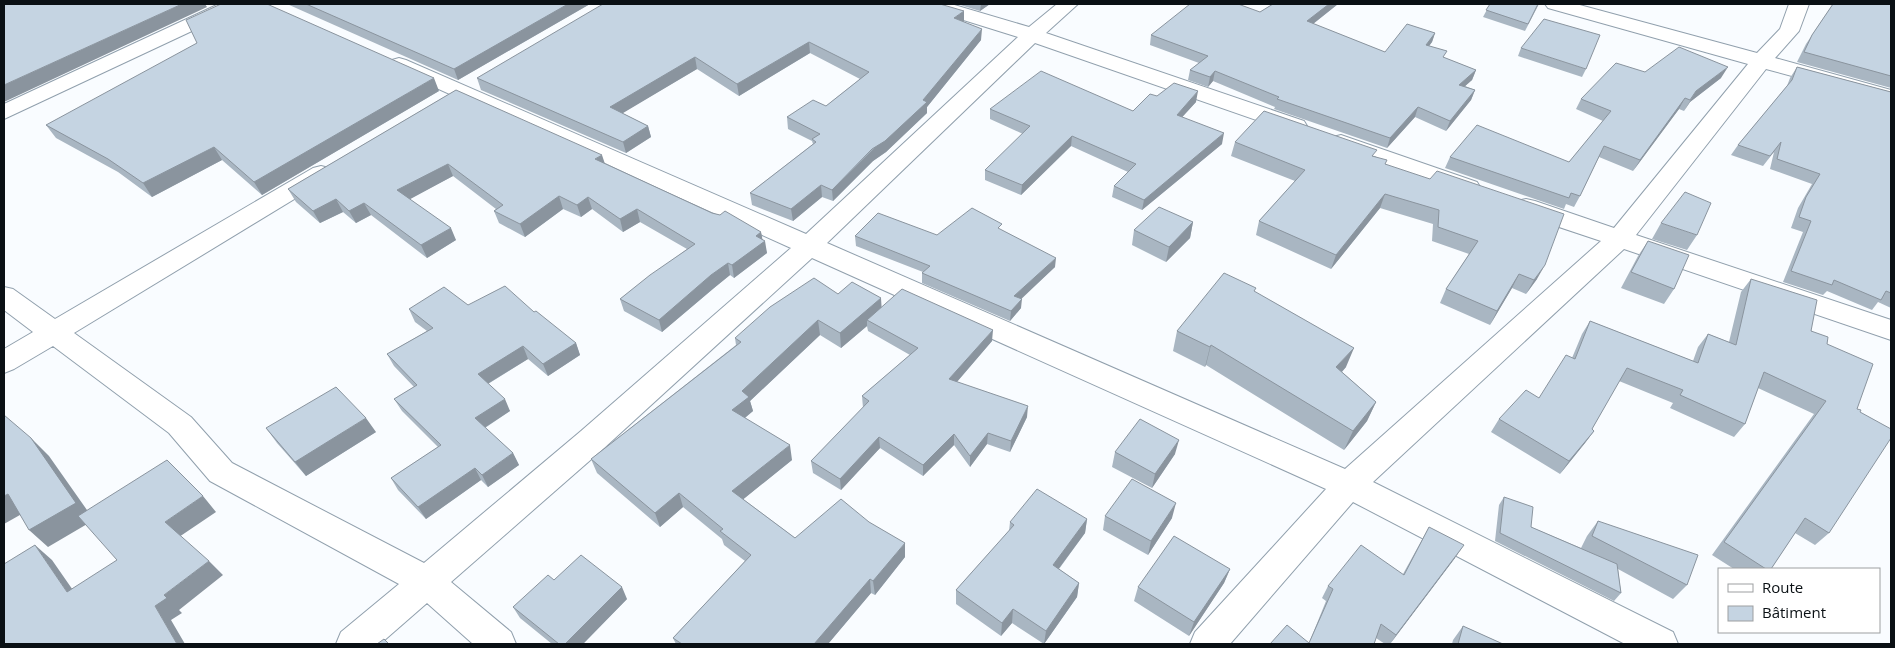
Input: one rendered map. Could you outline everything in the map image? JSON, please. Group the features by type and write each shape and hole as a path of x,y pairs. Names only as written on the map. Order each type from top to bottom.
{"street":[{"path":"4,112 234,4"},
{"path":"932,4 1032,35 1619,239 1891,330"},
{"path":"354,644 592,440 809,246 1032,35 1068,4"},
{"path":"1555,4 1891,97"},
{"path":"1208,644 1349,485 1619,239 1670,178 1762,60 1789,31 1799,4"},
{"path":"372,52 1349,485 1660,644"},
{"path":"434,106 484,77"},
{"path":"4,362 341,162"},
{"path":"4,296 180,425 221,472 426,582 498,644"}],"building":[{"path":"4,4 182,4 4,85"},
{"path":"221,4 267,4 434,78 254,182 214,147 143,183 108,159 46,125 197,43 186,20"},
{"path":"306,4 568,4 454,69"},
{"path":"603,4 940,4 964,11 954,18 982,29 923,100 927,102 885,141 872,149 832,190 821,185 791,209 750,193 816,142 812,139 820,134 787,117 813,100 826,106 869,72 809,42 737,84 695,57 610,107 648,126 623,142 477,78"},
{"path":"1190,4 1238,4 1260,12 1273,4 1329,4 1307,21 1385,52 1407,24 1435,33 1426,45 1447,51 1443,57 1476,70 1459,85 1475,90 1450,121 1418,107 1390,138 1277,99 1279,97 1215,71 1210,77 1190,70 1208,56 1151,35"},
{"path":"1490,4 1538,4 1528,24 1486,10"},
{"path":"1833,4 1891,4 1891,76 1804,52 1812,35"},
{"path":"1544,19 1600,35 1586,69 1521,48"},
{"path":"1679,47 1728,67 1696,91 1690,100 1685,98 1640,160 1604,146 1580,196 1571,193 1569,198 1450,157 1477,125 1569,162 1611,111 1581,99 1616,63 1645,72"},
{"path":"1797,67 1891,92 1891,293 1886,291 1881,300 1834,280 1832,285 1791,271 1811,221 1799,217 1806,197 1820,174 1777,159 1781,142 1770,156 1738,145 1792,80"},
{"path":"1041,71 1133,111 1150,94 1157,96 1174,83 1198,91 1177,115 1224,133 1144,200 1114,186 1136,164 1072,136 1022,185 985,170 1030,126 990,109"},
{"path":"456,90 602,155 595,159 712,213 720,215 725,211 761,232 756,236 765,241 732,265 728,263 711,275 659,320 620,299 650,275 695,244 637,209 620,219 588,197 577,205 559,196 520,224 494,211 503,205 448,164 397,190 451,228 421,245 364,203 349,211 336,199 313,211 288,189"},
{"path":"1264,111 1377,150 1372,156 1387,160 1385,164 1430,179 1437,171 1564,214 1545,265 1534,280 1519,274 1497,311 1446,289 1478,241 1438,227 1439,210 1385,194 1336,255 1259,221 1305,170 1235,142"},
{"path":"1685,192 1711,203 1697,235 1661,223"},
{"path":"1159,207 1193,222 1169,247 1134,230"},
{"path":"972,208 1002,224 998,228 1056,258 1014,296 1022,299 1011,311 922,273 930,266 855,236 878,213 937,235"},
{"path":"1648,241 1689,255 1674,289 1631,272"},
{"path":"1224,273 1256,288 1254,291 1354,348 1336,367 1376,402 1353,431 1211,345 1210,347 1177,331"},
{"path":"814,278 838,294 852,282 881,298 840,333 818,320 742,391 749,397 732,410 790,445 732,491 795,538 841,499 869,522 905,543 873,581 870,579 814,644 682,644 673,638 751,555 720,531 723,529 679,493 655,513 591,459 741,342 735,338 770,307"},
{"path":"1751,279 1817,300 1811,331 1828,337 1827,344 1873,364 1857,409 1891,429 1891,438 1829,533 1805,518 1772,568 1764,568 1724,542 1826,401 1764,372 1745,424 1680,395 1683,390 1627,368 1592,429 1594,431 1569,461 1499,419 1526,390 1539,398 1566,355 1575,359 1590,321 1698,363 1708,334 1736,345"},
{"path":"505,286 534,312 536,311 576,343 543,364 523,346 478,374 505,399 475,418 513,453 482,475 475,468 418,507 391,478 441,445 394,399 417,385 387,354 433,328 409,309 444,287 468,305"},
{"path":"902,289 993,330 949,379 1028,406 1011,441 988,433 970,456 954,434 923,465 879,437 840,479 811,461 869,401 862,396 918,348 867,320"},
{"path":"336,387 366,418 295,462 266,428"},
{"path":"4,415 31,438 76,503 29,530 8,494 4,496"},
{"path":"1140,419 1179,440 1155,474 1115,452"},
{"path":"167,460 203,496 165,522 209,561 164,595 167,598 155,606 177,644 4,644 4,564 35,545 67,592 117,560 78,516"},
{"path":"1132,479 1176,503 1151,541 1105,516"},
{"path":"1037,489 1087,519 1053,565 1079,583 1046,631 1013,609 1002,623 956,590 1014,525 1010,522"},
{"path":"1504,497 1533,507 1531,527 1617,564 1621,593 1500,533"},
{"path":"1598,521 1698,555 1687,585 1592,536"},
{"path":"1429,527 1464,545 1396,635 1381,624 1374,644 1270,644 1287,625 1309,643 1333,589 1328,586 1361,545 1404,575"},
{"path":"1174,536 1230,569 1194,622 1138,587"},
{"path":"581,555 622,587 565,644 559,644 513,607 548,575 554,580"},
{"path":"1463,626 1503,644 1458,644"},
{"path":"384,639 389,644 377,644"}]}
